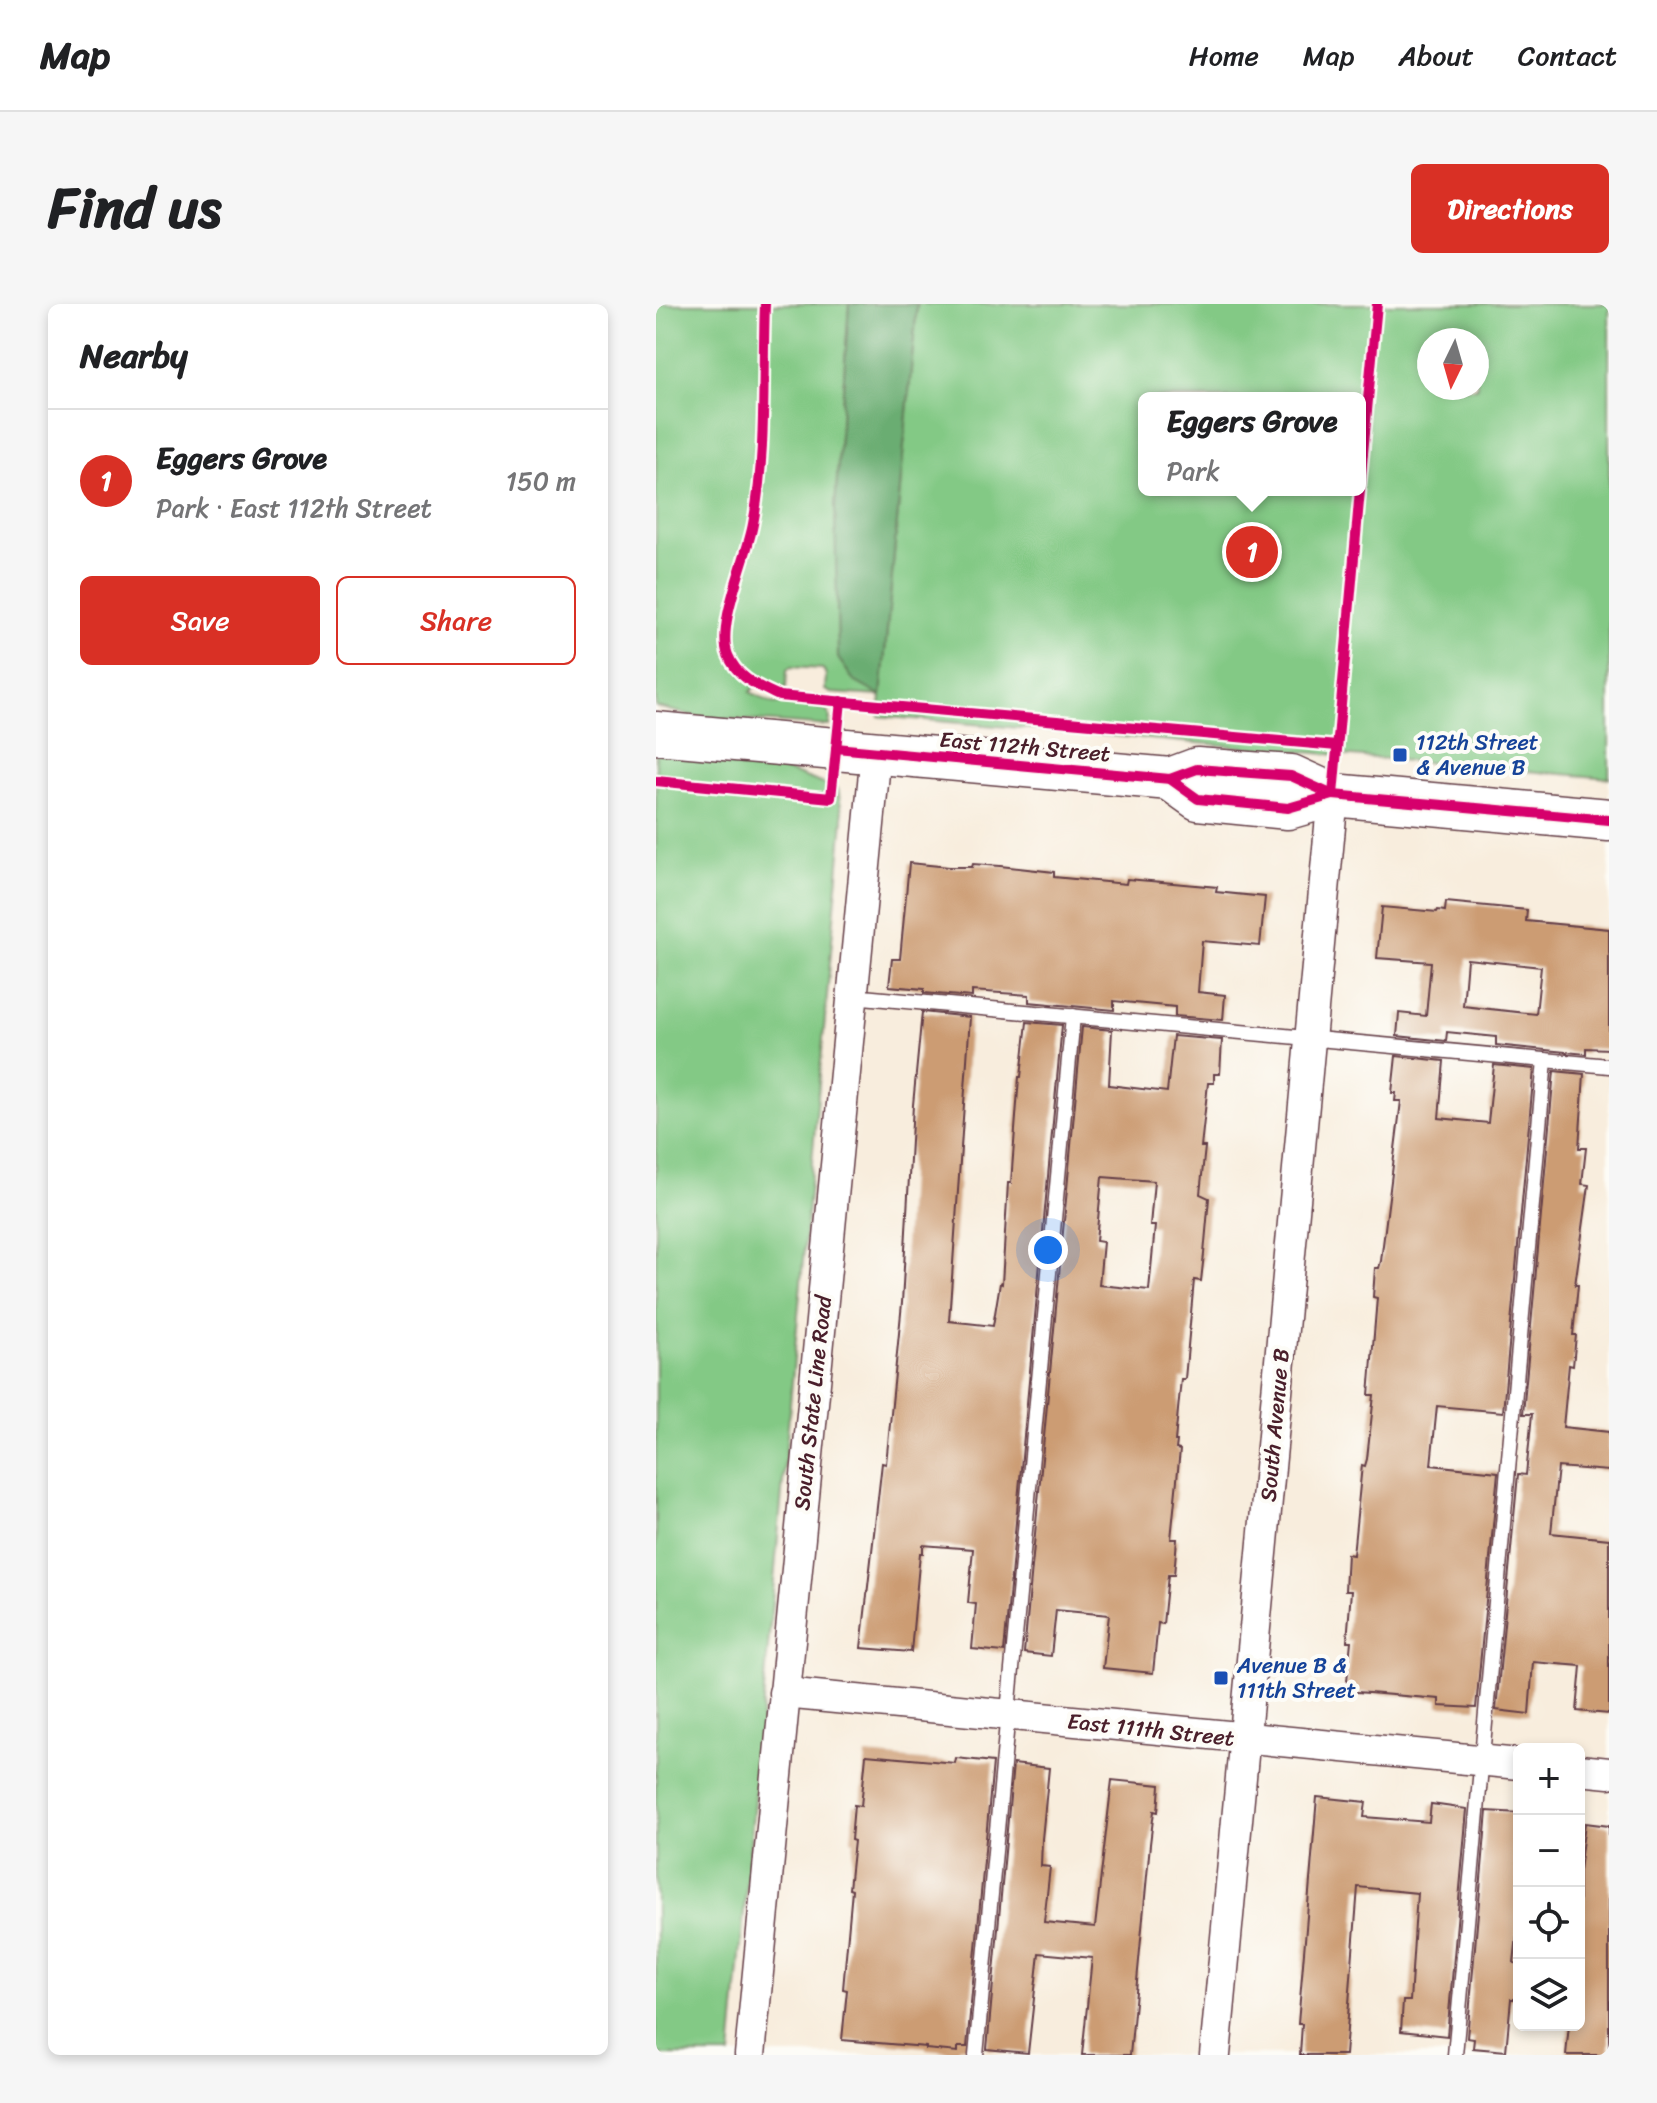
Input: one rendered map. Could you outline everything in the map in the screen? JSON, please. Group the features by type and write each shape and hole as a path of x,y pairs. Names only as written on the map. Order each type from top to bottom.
{"street":[{"name":"East 112th Street","path":"656,733 1170,779 1198,799 1273,807 1288,808 1333,795 1609,820"},
{"name":"South State Line Road","path":"750,2055 876,752"},
{"name":"South Avenue B","path":"1215,2055 1333,795"},
{"name":"East 111th Street","path":"784,1693 1513,1763"},
{"path":"1585,1771 1609,1773"}],"lane":[{"path":"852,996 1609,1066"},
{"path":"976,2055 1073,1016"},
{"path":"1455,2055 1545,1060"}],"green space":[{"path":"656,304 849,304 835,508 881,696 831,693 825,690 826,675 823,669 790,667 786,688 779,688 762,679 750,692 772,703 826,710 830,716 829,726 699,717 656,707"},
{"path":"849,304 917,304 881,696 854,681 838,658 835,508"},
{"path":"917,304 1609,304 1609,778 879,716"},
{"path":"656,752 728,758 791,772 838,789 843,819 731,2055 656,2055"}],"building":[{"path":"909,863 949,867 972,867 973,864 1000,866 1054,872 1054,877 1126,884 1127,879 1217,887 1216,892 1265,897 1260,946 1202,941 1198,992 1225,995 1223,1020 1175,1016 1175,1007 1114,1001 1114,1010 1029,1002 1029,995 972,991 972,997 889,986 892,959 900,959"},
{"path":"1446,902 1527,910 1526,921 1609,929 1609,1049 1586,1048 1586,1054 1496,1045 1496,1037 1447,1032 1446,1041 1397,1036 1399,1013 1426,1016 1431,962 1377,958 1382,907 1445,911","holes":["1467,959 1541,967 1536,1014 1463,1006"]},
{"path":"922,1012 970,1017 949,1321 993,1326 1002,1284 1008,1183 1011,1183 1019,1077 1027,1022 1062,1025 1004,1652 972,1649 976,1604 968,1603 973,1549 923,1545 911,1652 861,1648 882,1463 886,1464 902,1303 913,1105"},
{"path":"1082,1027 1112,1030 1109,1085 1167,1092 1173,1036 1222,1040 1220,1074 1214,1074 1214,1083 1208,1083 1201,1147 1205,1147 1200,1194 1209,1198 1201,1281 1194,1280 1185,1379 1181,1379 1175,1441 1176,1449 1180,1450 1171,1539 1177,1539 1174,1575 1168,1575 1163,1624 1158,1623 1153,1673 1103,1668 1109,1615 1056,1610 1051,1656 1024,1653","holes":["1102,1177 1154,1181 1150,1226 1155,1226 1149,1290 1099,1285 1103,1242 1096,1241"]},
{"path":"1396,1056 1444,1061 1439,1118 1488,1123 1494,1065 1534,1069 1503,1412 1437,1406 1431,1465 1498,1472 1476,1708 1439,1706 1439,1699 1346,1691 1351,1641 1347,1641 1351,1591 1345,1591 1347,1554 1353,1555 1362,1465 1365,1466 1367,1459 1374,1395 1369,1395 1377,1298 1373,1297 1375,1268 1379,1268 1381,1261 1401,1101 1395,1101 1396,1093 1392,1093"},
{"path":"1554,1071 1584,1074 1579,1148 1586,1148 1582,1184 1589,1185 1575,1285 1578,1285 1573,1366 1569,1365 1563,1427 1609,1432 1609,1471 1558,1467 1551,1533 1609,1539 1609,1714 1577,1711 1581,1666 1533,1662 1529,1714 1496,1710 1518,1474 1526,1475 1532,1414 1523,1414"},
{"path":"866,1755 955,1763 956,1758 993,1762 967,2047 958,2047 958,2052 842,2040 852,1890 849,1889 854,1841 851,1840 854,1805 861,1806"},
{"path":"1013,1764 1049,1768 1041,1866 1050,1867 1044,1922 1095,1927 1112,1780 1160,1785 1158,1812 1154,1811 1150,1844 1130,2055 1082,2055 1092,1958 1039,1953 1028,2053 987,2049"},
{"path":"1317,1797 1366,1802 1364,1817 1429,1822 1431,1804 1467,1809 1447,2036 1401,2031 1403,2001 1410,2001 1417,1893 1358,1887 1345,2055 1300,2055 1302,2024 1298,2024"},
{"path":"1487,1811 1513,1813 1513,1999 1506,2051 1473,2048 1474,2039 1467,2038"},
{"path":"1585,1823 1609,1826 1609,2055 1566,2055 1568,2031 1585,2031"}],"cycle path":[{"path":"765,304 762,442 757,497 750,538 729,609 725,642 732,663 743,675 779,696 1337,746"},
{"path":"1366,421 1377,304"},
{"path":"1333,795 1359,496"},
{"path":"656,781 831,798 841,701"},
{"path":"836,748 1170,779 1197,769 1291,776 1333,795 1609,820"},
{"path":"1170,779 1198,799 1288,808 1333,795"}],"place":[{"name":"Eggers Grove","path":"1252,552"},
{"name":"112th Street & Avenue B","path":"1400,755"},
{"name":"Avenue B & 111th Street","path":"1221,1678"}]}
